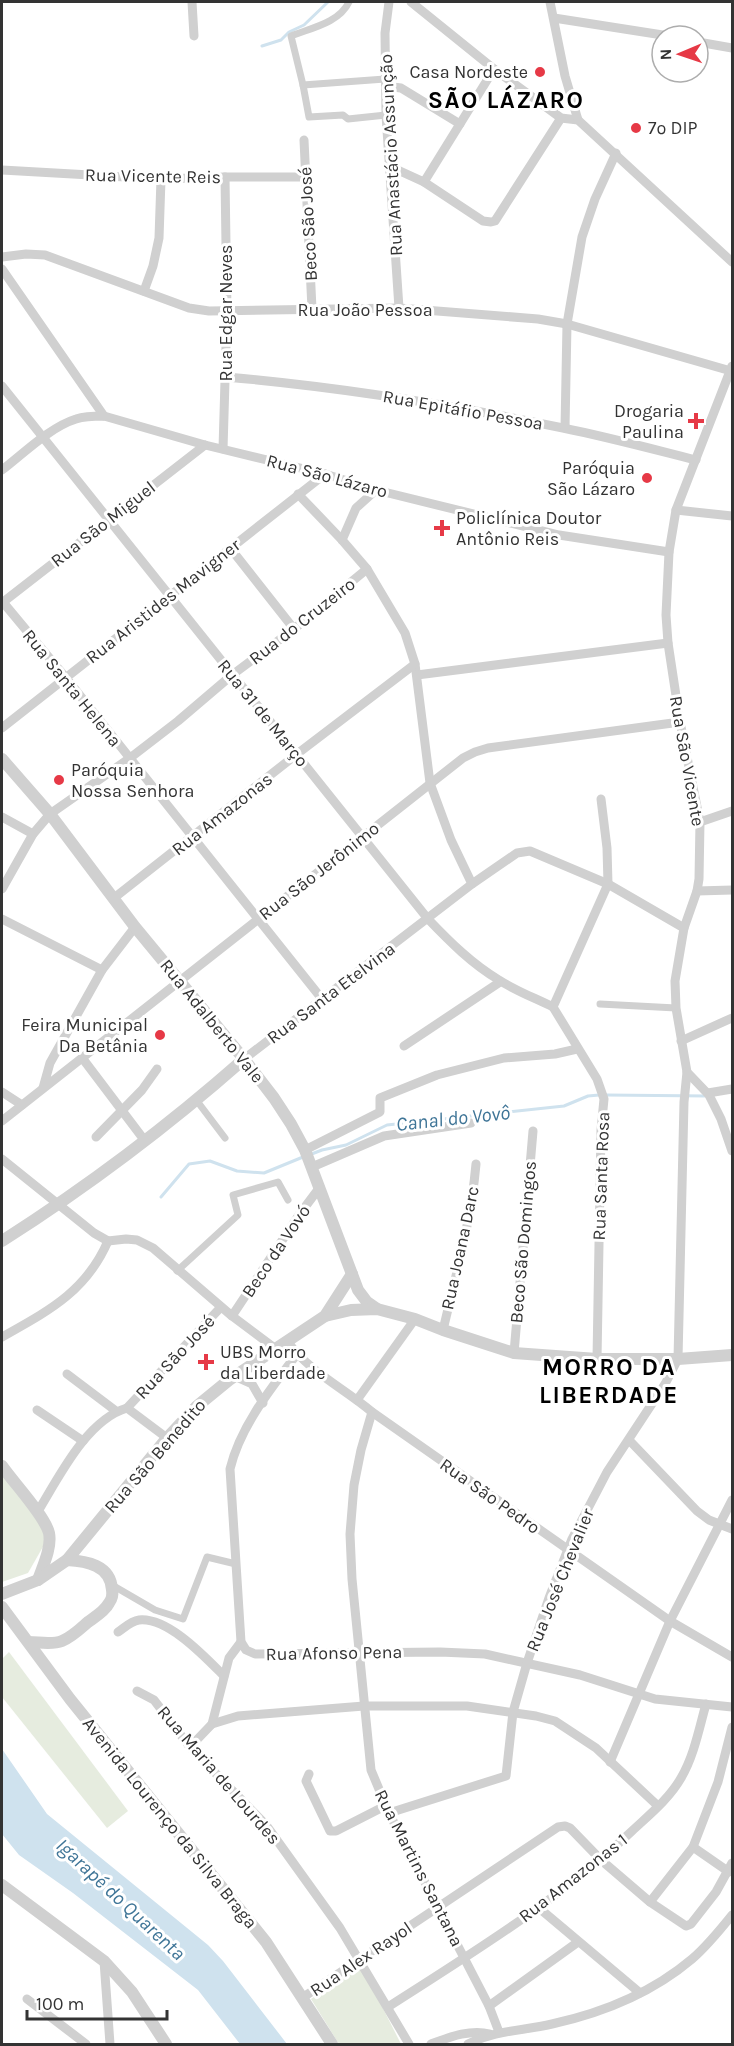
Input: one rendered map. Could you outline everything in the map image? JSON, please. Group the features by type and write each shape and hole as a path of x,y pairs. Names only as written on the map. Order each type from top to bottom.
{"street":[{"path":"192,2 194,36"},
{"path":"349,2 331,21 291,36 309,117 343,114 348,119 386,115"},
{"name":"Rua Anastácio Assunção","path":"389,2 386,23 386,115 399,308"},
{"path":"411,2 494,69 561,118 579,120"},
{"path":"550,2 565,76 579,120 732,262"},
{"path":"554,18 650,33"},
{"path":"710,44 732,48"},
{"path":"424,182 494,69"},
{"path":"303,85 386,82 401,88 460,124"},
{"path":"389,166 424,182 483,221 495,221 561,118"},
{"name":"Beco São José","path":"304,140 312,309"},
{"path":"565,428 567,324 582,237 595,199 616,153"},
{"name":"Rua Vicente Reis","path":"2,170 161,179 305,177"},
{"name":"Rua Edgar Neves","path":"224,449 227,312 225,177"},
{"path":"144,291 153,266 159,238 161,179"},
{"name":"Rua João Pessoa","path":"2,257 26,254 45,255 189,308 227,312 399,308 483,314 567,324 731,368"},
{"path":"2,269 104,416"},
{"name":"Rua São Vicente","path":"687,1072 676,1008 675,981 684,928 699,879 700,822 680,722 668,644 666,615 669,552 676,510 731,368"},
{"name":"Rua Epitáfio Pessoa","path":"226,377 313,385 420,401 565,428 696,460"},
{"name":"Rua 31 de Março","path":"2,386 428,919 467,958 500,982 553,1007"},
{"name":"Rua São Lázaro","path":"2,471 44,438 74,419 104,416 205,445 325,474 376,490 559,535 669,552"},
{"name":"Rua São Miguel","path":"2,602 205,445"},
{"name":"Rua Aristides Mavigner","path":"2,728 325,474"},
{"path":"342,540 356,508 376,490"},
{"path":"298,494 367,569 405,633 416,664 430,783 451,840 472,884"},
{"path":"676,510 732,516"},
{"path":"231,549 294,629"},
{"name":"Rua do Cruzeiro","path":"2,889 33,834 50,814 130,758 196,707 232,675 294,629 367,569"},
{"name":"Rua Santa Helena","path":"2,602 66,678 322,999"},
{"path":"417,675 668,644"},
{"name":"Rua Amazonas","path":"114,898 416,664"},
{"name":"Rua São Jerônimo","path":"2,1121 464,758 488,748 680,722"},
{"name":"Rua Adalberto Vale","path":"2,759 50,814 135,927 244,1059 280,1107 308,1157 362,1296 377,1309"},
{"path":"553,1007 608,884 607,848 601,799"},
{"path":"700,822 732,811"},
{"path":"2,817 33,834"},
{"name":"Rua Santa Etelvina","path":"2,1240 58,1205 145,1141 197,1101 244,1059 472,884 517,853 530,851 608,884"},
{"path":"608,884 684,928"},
{"path":"697,891 732,890"},
{"path":"2,919 102,970"},
{"path":"42,1089 50,1064 102,970 135,927"},
{"path":"404,1046 500,982"},
{"path":"600,1004 676,1008"},
{"name":"Rua Santa Rosa","path":"553,1007 597,1079 602,1095 597,1359"},
{"path":"681,1041 732,1018"},
{"path":"308,1157 380,1112 380,1098 436,1075 504,1058 555,1054 577,1049"},
{"path":"83,1059 145,1141"},
{"path":"96,1137 142,1090 157,1069"},
{"path":"687,1072 709,1096 721,1119 732,1151"},
{"name":"Rua José Chevalier","path":"387,1809 504,1778 508,1773 513,1712 549,1598 568,1550 607,1472 678,1359 684,1100 687,1072"},
{"path":"709,1096 732,1089"},
{"path":"2,1092 22,1105"},
{"path":"197,1101 225,1138"},
{"path":"308,1157 384,1136 471,1123"},
{"name":"Beco São Domingos","path":"514,1353 533,1131"},
{"path":"2,1159 94,1233 108,1240 136,1240 153,1248 221,1307 276,1350"},
{"name":"Rua Joana Darc","path":"442,1330 468,1221 476,1164"},
{"path":"177,1270 238,1215 233,1195 278,1182 288,1200"},
{"name":"Beco da Vovó","path":"232,1316 298,1215 320,1187"},
{"path":"2,1337 38,1317 70,1295 87,1278 108,1240"},
{"name":"Rua São Benedito","path":"325,1316 352,1274"},
{"name":"Rua São José","path":"37,1513 83,1441 116,1412 127,1408 221,1307"},
{"name":"Rua São Benedito","path":"2,1594 38,1580 67,1560 167,1437 196,1407 234,1376 325,1316 351,1310 377,1309 415,1319 514,1353 597,1359 678,1359 732,1355"},
{"path":"357,1400 415,1319"},
{"name":"Rua São Pedro","path":"288,1342 306,1364 372,1412 670,1621 732,1657"},
{"name":"Rua Afonso Pena","path":"297,1354 263,1402 234,1451 230,1468 241,1642 246,1650 255,1654 485,1654 597,1680 637,1695 732,1707"},
{"path":"66,1374 116,1412"},
{"path":"234,1376 252,1384 263,1402"},
{"path":"127,1408 167,1437"},
{"path":"37,1410 83,1441"},
{"name":"Rua Martins Santana","path":"372,1412 354,1485 350,1534 371,1770 387,1809 489,2006 494,2033"},
{"path":"629,1440 697,1510 709,1520 732,1529"},
{"path":"2,1466 45,1523 50,1535 38,1580"},
{"path":"610,1762 670,1621 732,1500"},
{"path":"112,1585 154,1610 183,1619 207,1557 236,1564"},
{"path":"29,1642 57,1642 76,1632 109,1605 112,1585 100,1567 84,1561 67,1560"},
{"name":"Avenida Lourenço da Silva Braga","path":"2,1607 70,1700 266,1942 332,2044"},
{"path":"118,1632 139,1620 162,1626 176,1633 224,1677"},
{"name":"Rua Maria de Lourdes","path":"212,1724 229,1658 241,1642"},
{"name":"Rua Maria de Lourdes","path":"137,1691 154,1700 190,1747 266,1825 339,1928 409,2044"},
{"name":"Rua Amazonas 1","path":"388,2007 539,1908 602,1860 672,1792 691,1754 706,1704"},
{"path":"190,1747 212,1724 238,1716 364,1706 456,1705 513,1712 555,1721 596,1748 658,1806"},
{"path":"650,1902 693,1847 706,1819 732,1727"},
{"path":"309,1774 306,1781 329,1830 336,1831 387,1809"},
{"name":"Rua Alex Rayol","path":"302,1998 558,1827 570,1828 602,1860"},
{"path":"602,1860 650,1902 683,1925 691,1924 730,1868 693,1847"},
{"path":"2,1885 104,1961 132,1992 166,2044"},
{"path":"539,1908 640,1993"},
{"path":"431,2044 473,2032 494,2033 574,2019 640,1993 692,1959 732,1915"},
{"path":"489,2006 578,1942"},
{"path":"104,1961 110,2044"},
{"path":"27,1999 86,2044"},
{"path":"468,2044 494,2033"}],"shaded area":[{"path":"2,1474 45,1529 44,1545 28,1573 2,1582"},
{"path":"9,1652 128,1811 107,1828 2,1697 2,1659"},
{"path":"361,1965 401,2044 339,2044 311,1999"}],"water":[{"name":"Igarapé do Quarenta","path":"2,1749 47,1814 208,1945 287,2044 240,2044 198,1990 73,1893 19,1855 2,1834"}],"waterway":[{"path":"262,46 281,40 289,32 304,25 328,2"},
{"name":"Canal do Vovô","path":"309,1155 346,1145 387,1125 564,1106 588,1096 599,1095"},
{"name":"Canal do Vovô","path":"606,1095 707,1096"},
{"name":"Canal do Vovô","path":"161,1197 189,1164 210,1161 237,1171 264,1173 303,1157"}],"place":[{"name":"Casa Nordeste","path":"540,72"},
{"name":"7º DIP","path":"636,128"},
{"name":"Drogaria Paulina","path":"696,421"},
{"name":"Paróquia São Lázaro","path":"647,478"},
{"name":"Policlínica Doutor Antônio Reis","path":"442,528"},
{"name":"Paróquia Nossa Senhora","path":"59,780"},
{"name":"Feira Municipal Da Betânia","path":"160,1035"},
{"name":"UBS Morro da Liberdade","path":"206,1362"}],"district":[{"name":"SÃO LÁZARO","path":"506,100"},
{"name":"MORRO DA LIBERDADE","path":"609,1381"}]}
